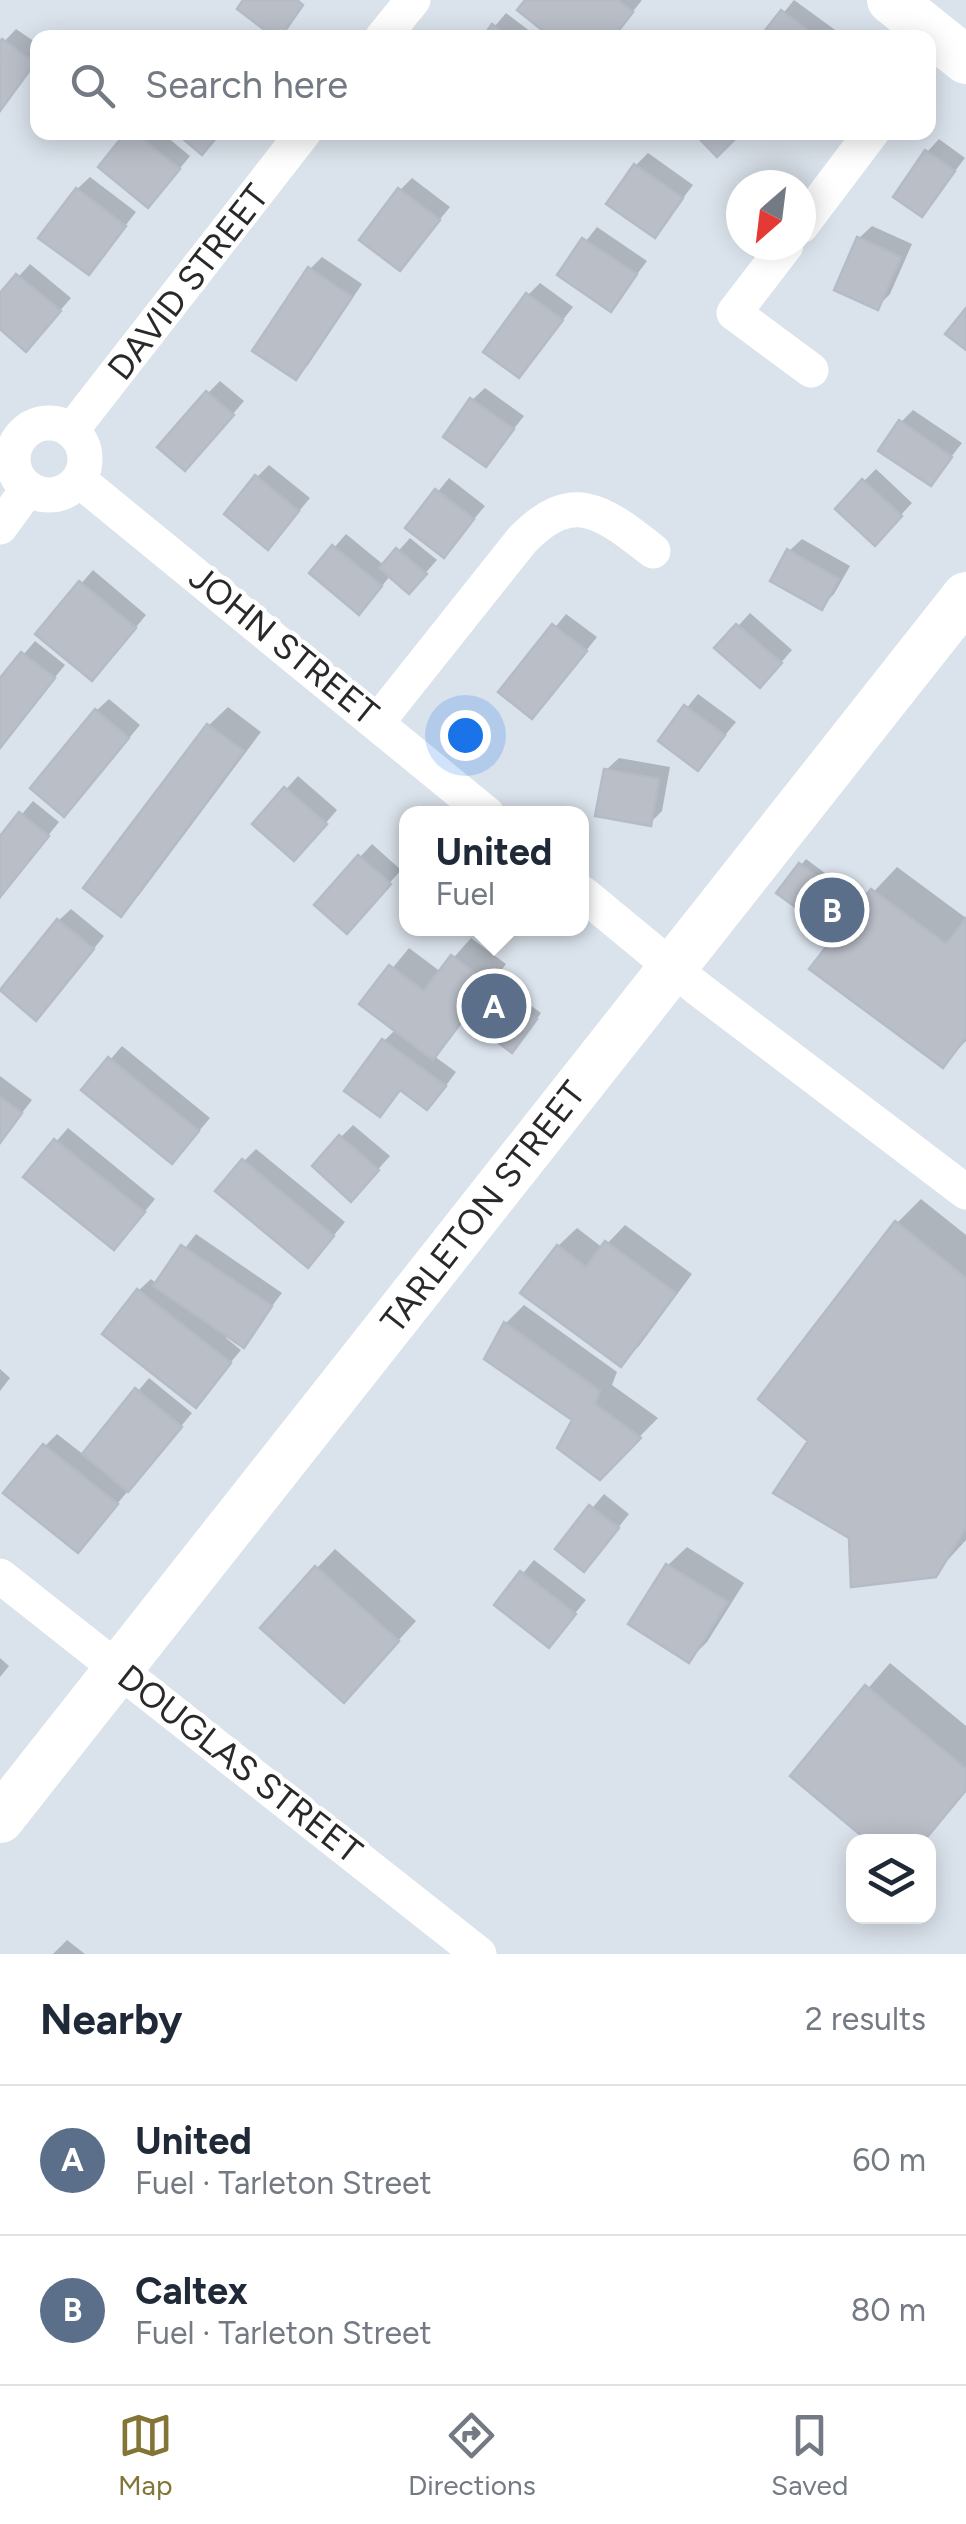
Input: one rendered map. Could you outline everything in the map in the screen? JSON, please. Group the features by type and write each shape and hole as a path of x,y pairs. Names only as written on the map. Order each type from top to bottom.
{"main road":[{"path":"891,0 922,30"},
{"name":"TARLETON STREET","path":"0,1819 966,596"}],"street":[{"path":"389,30 413,0"},
{"name":"DAVID STREET","path":"71,431 298,140"},
{"path":"816,206 866,140"},
{"path":"775,260 734,313 811,370"},
{"path":"50,424 71,431 84,454 78,480 70,488 50,495 28,489 14,471 10,430 50,424"},
{"name":"JOHN STREET","path":"78,480 478,806"},
{"path":"0,527 28,489"},
{"path":"378,721 522,540 549,516 572,508 584,510 620,527 653,551"},
{"path":"589,899 672,968 966,1192"},
{"name":"DOUGLAS STREET","path":"0,1576 479,1954"}],"building":[{"path":"243,0 297,0 303,5 286,30 265,30 237,9"},
{"path":"525,0 618,0 633,12 619,30 542,30 517,10"},
{"path":"781,10 807,30 765,30"},
{"path":"2,39 30,59 30,70 0,111"},
{"path":"120,140 143,140 180,169 148,208 98,167"},
{"path":"184,140 214,140 202,155"},
{"path":"701,140 734,140 717,157"},
{"path":"925,150 955,171 922,217 893,197"},
{"path":"634,164 683,198 655,238 606,204"},
{"path":"76,188 126,226 89,275 38,238"},
{"path":"398,188 440,220 400,271 359,240"},
{"path":"857,237 901,257 878,310 834,290"},
{"path":"582,238 637,274 611,312 557,275"},
{"path":"308,267 352,297 296,380 252,351"},
{"path":"16,274 61,311 26,352 0,329 0,293"},
{"path":"526,293 563,320 519,378 483,352"},
{"path":"966,308 966,350 945,334"},
{"path":"206,391 234,415 185,471 157,447"},
{"path":"470,398 514,429 486,467 443,437"},
{"path":"899,420 952,457 931,486 878,451"},
{"path":"255,475 299,511 268,550 224,514"},
{"path":"862,479 902,516 875,546 835,509"},
{"path":"435,489 474,519 444,558 405,528"},
{"path":"332,545 382,586 359,615 309,573"},
{"path":"396,548 427,574 409,594 379,568"},
{"path":"787,549 839,579 822,610 770,581"},
{"path":"79,581 136,628 92,681 35,634"},
{"path":"552,624 587,651 532,719 498,692"},
{"path":"736,624 782,663 760,688 714,648"},
{"path":"21,652 55,678 0,748 0,678"},
{"path":"684,705 725,735 698,771 658,741"},
{"path":"95,709 129,738 64,817 30,788"},
{"path":"207,724 244,751 121,917 83,888"},
{"path":"604,769 659,779 651,826 595,816"},
{"path":"284,787 327,824 294,861 252,824"},
{"path":"19,812 49,836 0,897 0,836"},
{"path":"358,855 391,884 347,934 314,905"},
{"path":"799,863 858,907 834,935 776,893"},
{"path":"871,889 946,944 966,918 966,1037 943,1068 809,969"},
{"path":"57,919 94,949 36,1021 0,990"},
{"path":"451,955 490,984 433,1060 359,1004 389,965 424,991"},
{"path":"490,984 537,1019 512,1053 465,1018"},
{"path":"382,1039 446,1086 427,1110 400,1090 380,1117 344,1091"},
{"path":"108,1057 199,1131 172,1164 81,1090"},
{"path":"0,1097 22,1113 0,1143"},
{"path":"339,1135 379,1170 351,1202 312,1166"},
{"path":"54,1139 145,1212 114,1250 23,1177"},
{"path":"242,1159 334,1236 308,1268 215,1191"},
{"path":"895,1221 966,1278 966,1528 936,1577 851,1587 849,1538 773,1493 808,1441 758,1399"},
{"path":"605,1241 676,1293 621,1367 520,1293 557,1245 586,1267"},
{"path":"181,1245 272,1306 244,1348 153,1286"},
{"path":"137,1289 231,1363 196,1408 102,1334"},
{"path":"504,1322 600,1391 595,1404 641,1438 600,1480 557,1448 572,1420 484,1359"},
{"path":"135,1388 182,1427 128,1492 82,1454"},
{"path":"43,1444 118,1504 78,1553 3,1493"},
{"path":"589,1505 619,1528 584,1572 555,1549"},
{"path":"666,1564 728,1602 689,1663 628,1624"},
{"path":"315,1566 399,1641 344,1703 260,1628"},
{"path":"520,1571 576,1614 549,1648 494,1605"},
{"path":"865,1685 966,1769 966,1790 930,1834 859,1834 790,1776"}],"place":[{"name":"Caltex","path":"832,910"},
{"name":"United","path":"494,1006"}]}
